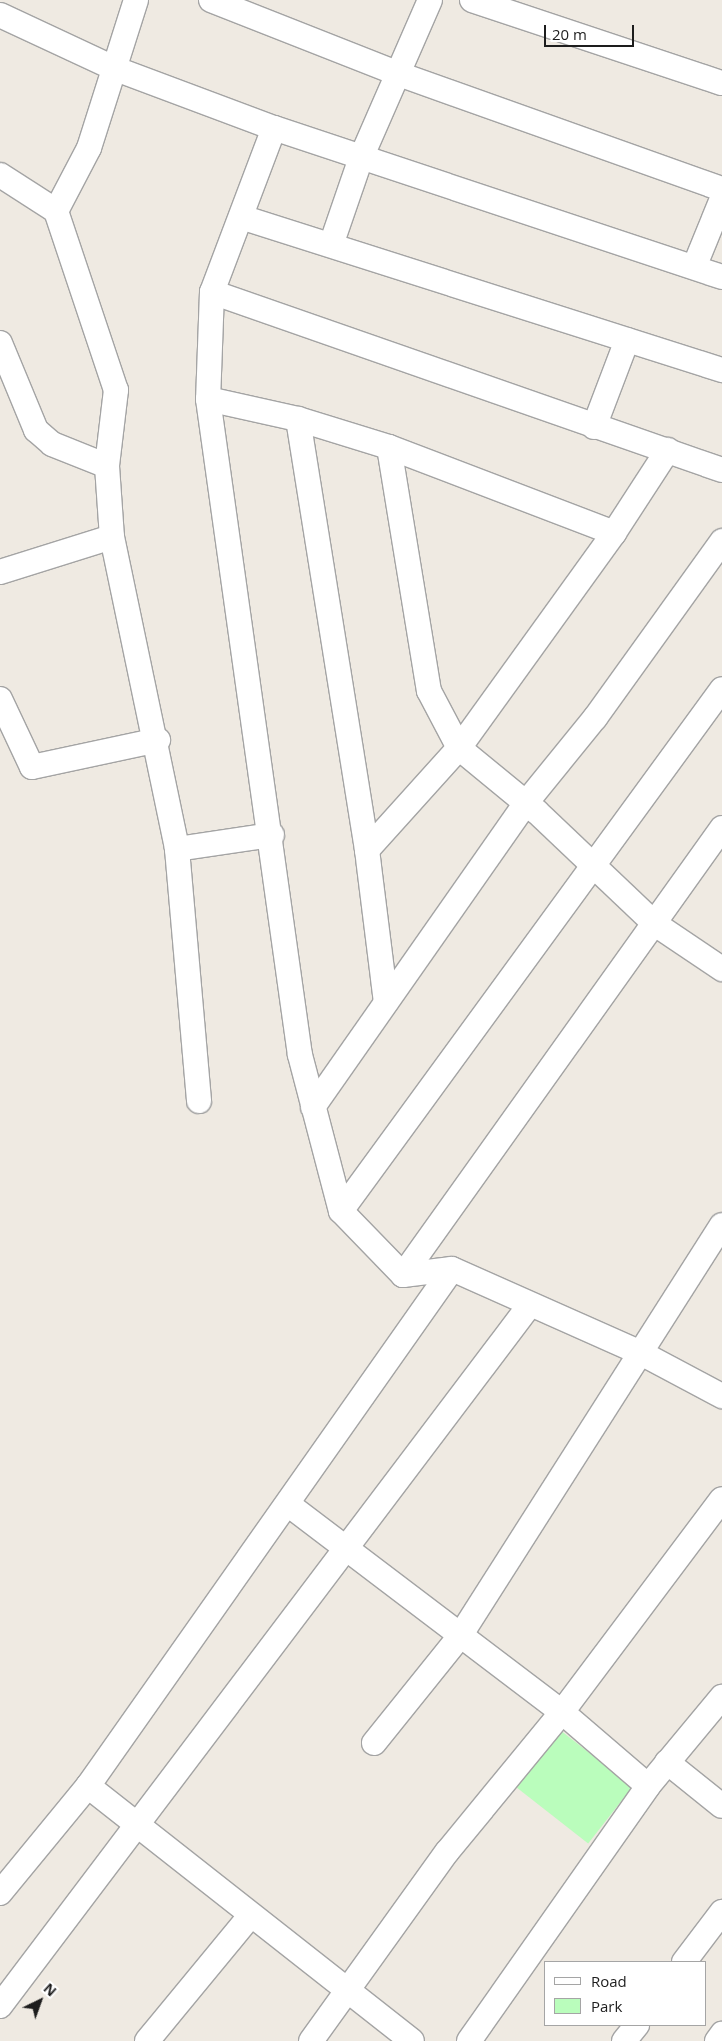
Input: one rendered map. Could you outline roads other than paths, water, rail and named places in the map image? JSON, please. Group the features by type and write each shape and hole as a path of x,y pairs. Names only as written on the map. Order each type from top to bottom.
{"street":[{"path":"56,211 89,148 116,69 136,0"},
{"path":"211,0 396,73 722,188"},
{"path":"331,245 361,158 396,73 430,0"},
{"path":"472,0 722,83"},
{"path":"0,15 116,69 274,128 361,158 695,265 722,277"},
{"path":"274,128 212,292 208,399 272,835 300,1055 341,1211 403,1275"},
{"path":"0,175 56,211 116,390 107,466 112,537 158,740 177,849 199,1101"},
{"path":"695,265 722,199"},
{"path":"241,218 722,370"},
{"path":"212,292 594,427 668,450 722,470"},
{"path":"594,427 627,340"},
{"path":"0,343 36,430 52,444 107,466"},
{"path":"208,399 298,419 388,448 614,534"},
{"path":"298,419 367,850 386,1002"},
{"path":"388,448 429,691 459,748 594,863 655,924 722,969"},
{"path":"367,850 459,748 614,534 668,450"},
{"path":"0,572 112,537"},
{"path":"313,1107 526,804 596,718 722,541"},
{"path":"341,1211 722,689"},
{"path":"0,699 32,766 158,740"},
{"path":"403,1275 722,828"},
{"path":"177,849 272,835"},
{"path":"374,1743 460,1636 722,1225"},
{"path":"403,1275 452,1269 529,1306 641,1353 722,1396"},
{"path":"0,1893 88,1786 289,1506 452,1269"},
{"path":"0,2006 529,1306"},
{"path":"311,2041 446,1852 562,1712 722,1499"},
{"path":"289,1506 562,1712 648,1786"},
{"path":"469,2041 648,1786 722,1697"},
{"path":"667,1762 722,1806"},
{"path":"88,1786 412,2041"},
{"path":"685,1961 722,1912"},
{"path":"147,2041 251,1915"},
{"path":"624,2041 636,2026"},
{"path":"717,2041 722,2034"}]}
